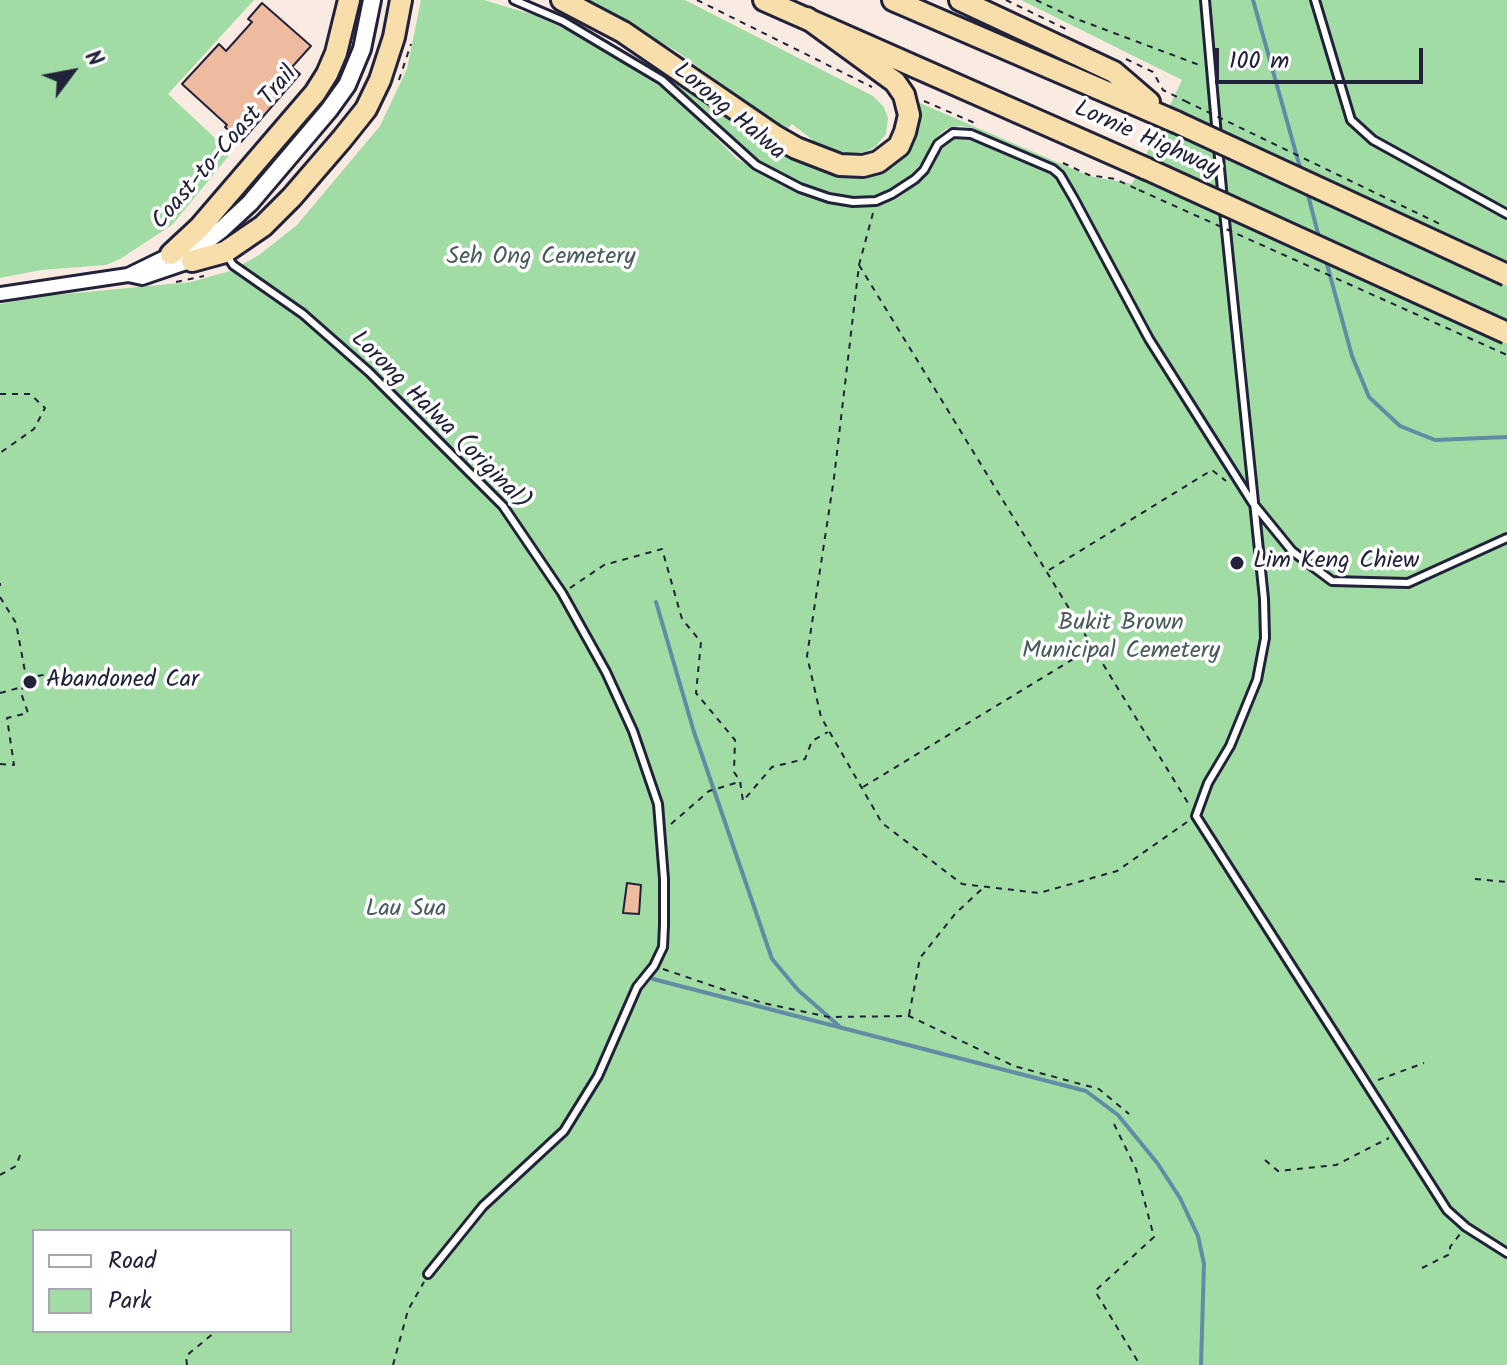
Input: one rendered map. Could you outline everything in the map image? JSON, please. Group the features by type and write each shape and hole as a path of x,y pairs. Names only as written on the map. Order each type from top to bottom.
{"highway":[{"path":"171,254 200,227 315,93 336,53 349,0"},
{"path":"192,261 225,252 263,226 292,197 366,109 389,57 401,0"},
{"path":"562,0 646,46 796,148 840,165 863,166 878,162 899,146 905,132 909,115 904,95 895,82 807,18"},
{"name":"Lornie Highway","path":"764,0 1147,169 1507,333"},
{"name":"Lornie Highway","path":"893,0 1172,119 1507,275"},
{"path":"960,0 1114,72 1172,119"}],"street":[{"path":"0,294 128,275 171,254 194,250 222,229 250,203 347,85 362,49 372,0"},
{"path":"128,275 142,278 192,261 251,213 343,106 369,53 381,0"}],"lane":[{"name":"Lorong Halwa","path":"514,0 563,21 662,80 738,150 778,178 829,198 853,202 876,201"},
{"path":"1205,0 1252,502 1264,599 1265,638 1257,680 1230,746 1208,783 1196,816 1447,1210 1466,1227 1507,1253"},
{"path":"1315,0 1351,120 1373,140 1507,214"},
{"path":"876,201 915,179 924,170 938,144 945,137 962,132 1053,169 1074,199 1149,339 1252,502 1292,551 1332,581 1408,583 1507,538"},
{"name":"Lorong Halwa (original)","path":"225,252 233,265 303,314 369,372 503,506 562,593 606,672 633,731 658,804 663,947 654,966 637,987 598,1076 564,1131 483,1206 428,1274"}],"path":[{"path":"1036,0 1074,18 1210,69"},
{"path":"1185,101 1452,230"},
{"path":"1139,190 1507,355"},
{"path":"859,265 1196,816 1117,871 1039,893 962,884 882,823 821,717 807,656 834,478 859,265 876,201"},
{"path":"0,394 30,394 45,408 34,429 0,453"},
{"path":"1048,571 1212,470 1252,502"},
{"path":"562,593 604,565 662,549 682,619 701,642 696,693 735,740 734,772 740,781 743,801 772,767 805,759 812,741 830,731"},
{"path":"0,597 16,623 26,678 21,693 28,713 7,718 14,765 0,764"},
{"path":"862,787 1094,646"},
{"path":"26,678 54,673"},
{"path":"0,693 23,686"},
{"path":"661,833 709,791 740,781"},
{"path":"1475,879 1507,882"},
{"path":"909,1016 920,958 955,914 985,886"},
{"path":"654,966 763,1003 829,1017 909,1016 1014,1066 1099,1089 1129,1114"},
{"path":"1380,1079 1424,1063"},
{"path":"1114,1124 1136,1169 1154,1237 1095,1291 1140,1365"},
{"path":"1265,1160 1278,1171 1336,1165 1397,1134"},
{"path":"0,1175 16,1166 22,1150"},
{"path":"1422,1268 1450,1254 1450,1247 1466,1227"},
{"path":"393,1365 408,1310 428,1274"},
{"path":"187,1365 186,1356 214,1333"}],"green space":[{"path":"0,0 254,0 168,94 231,153 172,225 120,259 106,265 41,270 0,278"},
{"path":"421,0 484,0 537,16 586,39 673,95 737,159 790,189 849,206 870,206 895,200 924,179 945,144 975,128 959,126 946,129 905,181 877,195 852,198 803,184 763,163 741,147 676,85 678,81 773,151 778,146 880,171 913,100 1089,176 1132,184 1182,80 1021,0 1507,0 1507,1365 0,1365 0,304 44,296 191,282 230,271 259,255 297,225 380,126 407,69"},
{"path":"589,0 685,0 873,96 884,107 888,118 886,134 875,147 849,154 814,141 792,124 786,130 676,51"}],"building":[{"path":"262,3 311,46 292,67 300,74 241,142 182,84 219,44 226,51 252,22 248,19"},
{"path":"627,883 641,885 639,914 623,913"}],"waterway":[{"path":"1253,0 1301,171"},
{"path":"1307,191 1320,241"},
{"path":"1325,257 1352,356 1369,397 1400,426 1435,440 1507,437"},
{"path":"656,602 694,732 772,959 798,990 839,1026"},
{"path":"653,979 1086,1091 1118,1115 1158,1164 1180,1198 1198,1236 1204,1264 1201,1365"}],"place":[{"name":"Lim Keng Chiew","path":"1237,563"},
{"name":"Abandoned Car","path":"30,682"}],"park label":[{"name":"Seh Ong Cemetery","path":"541,259"},
{"name":"Bukit Brown Municipal Cemetery","path":"1121,639"},
{"name":"Lau Sua","path":"406,911"}]}
